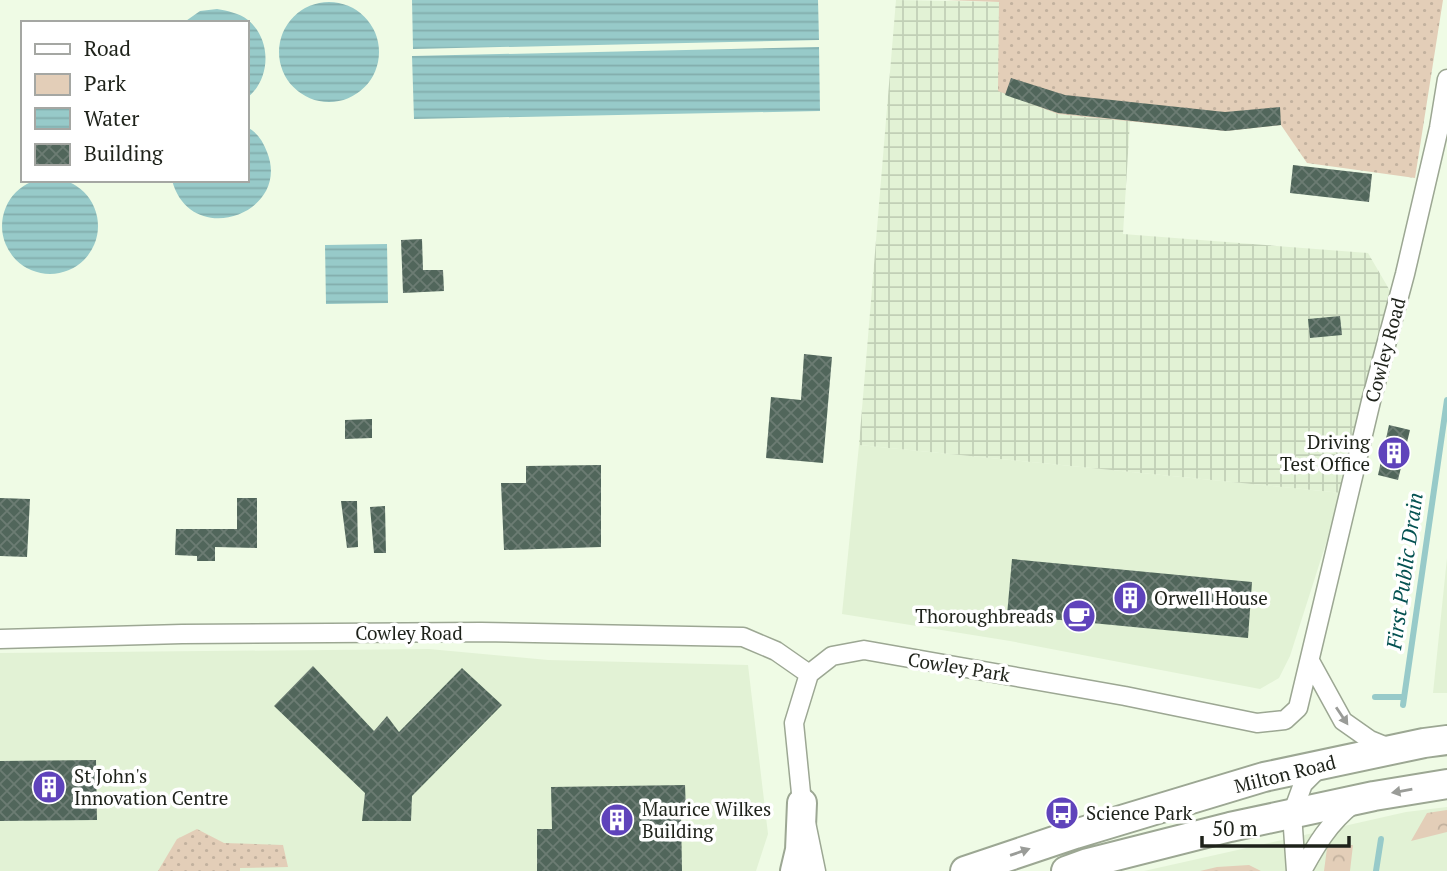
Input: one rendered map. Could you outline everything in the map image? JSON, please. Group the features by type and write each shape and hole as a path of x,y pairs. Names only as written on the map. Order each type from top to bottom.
{"main road":[{"name":"Milton Road","path":"965,871 1075,834 1264,777 1447,740"},
{"name":"Milton Road","path":"1066,871 1160,844 1358,800 1447,784"},
{"path":"1075,834 1157,821 1244,801 1267,801 1283,805 1292,814"},
{"path":"795,871 800,850 802,803"}],"street":[{"name":"Cowley Road","path":"1301,699 1371,401 1405,274 1439,128 1447,79"},
{"name":"Cowley Road","path":"0,639 182,634 481,632 743,637 776,651 809,674"},
{"name":"Cowley Park","path":"809,674 832,656 864,650 1125,696 1257,723 1285,720 1298,708 1301,699"},
{"path":"1310,661 1343,721 1370,740 1394,749"},
{"path":"809,674 794,723 802,803 816,871"},
{"path":"1296,871 1292,814 1303,784 1321,765"},
{"path":"1302,871 1317,842 1336,817 1358,800"}],"shaded area":[{"path":"896,0 999,2 1058,114 1130,121 1123,234 1368,253 1393,296 1342,493 859,445"},
{"path":"859,445 1342,493 1290,656 1279,678 1260,689 1010,641 842,614"},
{"path":"1447,558 1447,693 1433,693"},
{"path":"429,649 548,660 748,665 768,834 756,871 0,871 0,653"},
{"path":"1447,807 1447,871 1144,871 1406,812"}],"green space":[{"path":"946,0 1443,0 1415,178 1307,163 1281,125 1226,131 1058,114 998,91 999,2"},
{"path":"1447,810 1447,832 1411,841 1427,813"},
{"path":"197,829 224,843 283,845 288,867 240,868 240,871 158,871 177,839"},
{"path":"1353,845 1350,871 1324,871 1327,848"},
{"path":"1249,865 1261,871 1200,871 1217,867"}],"water":[{"path":"412,0 818,0 819,40 413,49"},
{"path":"329,2 348,6 364,17 375,33 379,52 375,71 364,87 348,98 329,102 310,98 294,87 283,71 279,52 283,33 294,17 310,6"},
{"path":"217,9 233,13 245,18 256,28 265,48 264,70 261,81 248,97 248,21 186,21 200,11"},
{"path":"819,47 820,111 414,119 412,56"},
{"path":"248,128 254,131 264,144 271,174 265,192 253,207 236,216 217,218 198,214 182,201 173,182 248,182"},
{"path":"32,182 68,182 77,186 90,199 97,217 97,235 90,253 77,266 59,273 41,273 23,266 10,253 3,235 3,217 10,199 23,186"},
{"path":"387,244 388,303 326,304 325,245"}],"building":[{"path":"1011,78 1065,95 1225,112 1280,107 1281,125 1226,131 1058,113 1005,95"},
{"path":"1293,165 1372,174 1369,202 1290,193"},
{"path":"422,239 423,270 443,270 444,291 403,293 401,240"},
{"path":"1340,316 1342,335 1310,338 1308,319"},
{"path":"804,354 832,357 823,463 766,458 771,397 801,400"},
{"path":"372,419 372,438 345,439 345,420"},
{"name":"Driving Test Office","path":"1389,425 1410,430 1398,480 1378,475"},
{"path":"601,465 601,547 504,550 501,483 526,483 526,466"},
{"path":"0,498 30,499 27,557 0,556"},
{"path":"237,498 257,498 257,548 215,547 215,561 197,561 197,556 175,555 176,529 237,529"},
{"path":"341,501 357,501 358,547 347,548"},
{"path":"385,506 386,553 374,553 370,507"},
{"name":"Orwell House","path":"1012,559 1252,582 1248,638 1007,615"},
{"path":"313,666 374,731 387,716 399,732 462,668 502,705 412,796 411,821 362,821 365,793 274,706"},
{"name":"St John's Innovation Centre","path":"96,760 97,820 0,821 0,761"},
{"name":"Maurice Wilkes Building","path":"685,785 686,812 681,812 682,871 537,871 537,829 552,829 551,787"}],"waterway":[{"name":"First Public Drain","path":"1403,705 1447,400"},
{"path":"1375,697 1404,697"},
{"path":"1376,871 1381,839"}],"place":[{"name":"Driving Test Office","path":"1394,453"},
{"name":"Orwell House","path":"1130,598"},
{"name":"Thoroughbreads","path":"1079,616"},
{"name":"St John's Innovation Centre","path":"49,787"},
{"name":"Science Park","path":"1062,813"},
{"name":"Maurice Wilkes Building","path":"617,820"}]}
